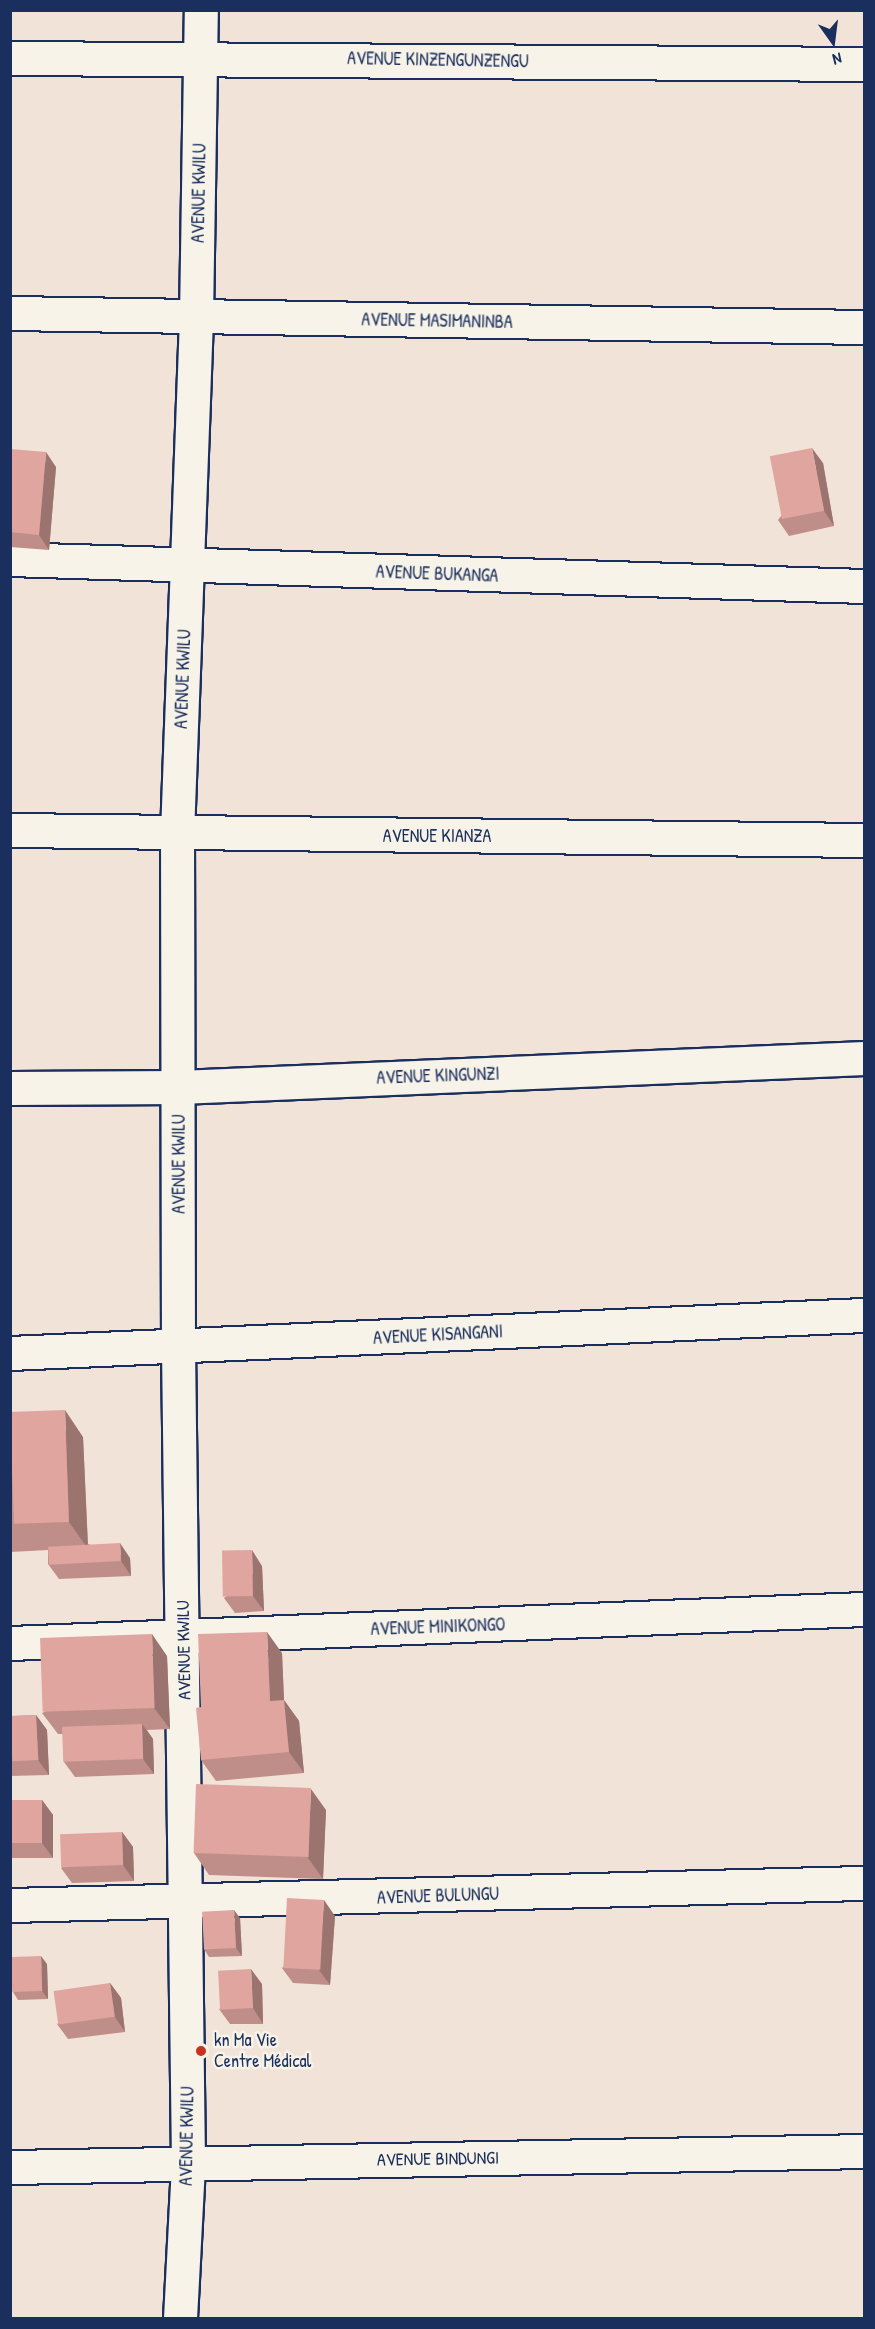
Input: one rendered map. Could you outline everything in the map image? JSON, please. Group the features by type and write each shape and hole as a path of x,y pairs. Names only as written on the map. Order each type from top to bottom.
{"street":[{"name":"AVENUE KWILU","path":"180,2319 188,2164 184,1638 178,1348 177,834 196,318 201,10"},
{"name":"AVENUE KINZENGUNZENGU","path":"10,58 202,57 864,64"},
{"name":"AVENUE MASIMANINBA","path":"10,313 196,318 864,327"},
{"name":"AVENUE BUKANGA","path":"10,559 188,567 864,586"},
{"name":"AVENUE KIANZA","path":"10,830 177,834 864,840"},
{"name":"AVENUE KINGUNZI","path":"10,1088 179,1087 864,1059"},
{"name":"AVENUE KISANGANI","path":"10,1353 178,1348 864,1315"},
{"name":"AVENUE MINIKONGO","path":"10,1643 184,1638 864,1609"},
{"name":"AVENUE BULUNGU","path":"10,1905 187,1903 864,1883"},
{"name":"AVENUE BINDUNGI","path":"10,2167 864,2151"}],"building":[{"path":"812,448 824,511 782,519 770,456"},
{"path":"10,449 46,452 39,535 10,532"},
{"path":"65,1410 69,1522 14,1524 10,1412"},
{"path":"120,1543 121,1561 49,1565 48,1547"},
{"path":"252,1550 253,1596 223,1597 222,1551"},
{"path":"267,1632 270,1701 284,1700 289,1752 201,1760 196,1708 201,1707 198,1634"},
{"path":"152,1634 155,1708 43,1712 40,1638"},
{"path":"36,1715 38,1760 12,1761 10,1716"},
{"path":"142,1724 143,1759 63,1762 62,1727"},
{"path":"196,1784 311,1788 309,1857 194,1853"},
{"path":"10,1800 42,1800 42,1843 10,1843"},
{"path":"122,1832 123,1865 61,1867 60,1834"},
{"path":"287,1898 324,1900 320,1970 283,1968"},
{"path":"234,1910 236,1948 204,1950 202,1912"},
{"path":"41,1956 42,1991 12,1992 11,1957"},
{"path":"251,1969 253,2008 220,2010 218,1971"},
{"path":"110,1983 115,2017 58,2025 54,1991"}],"place":[{"name":"kn Ma Vie Centre Médical","path":"201,2051"}]}
